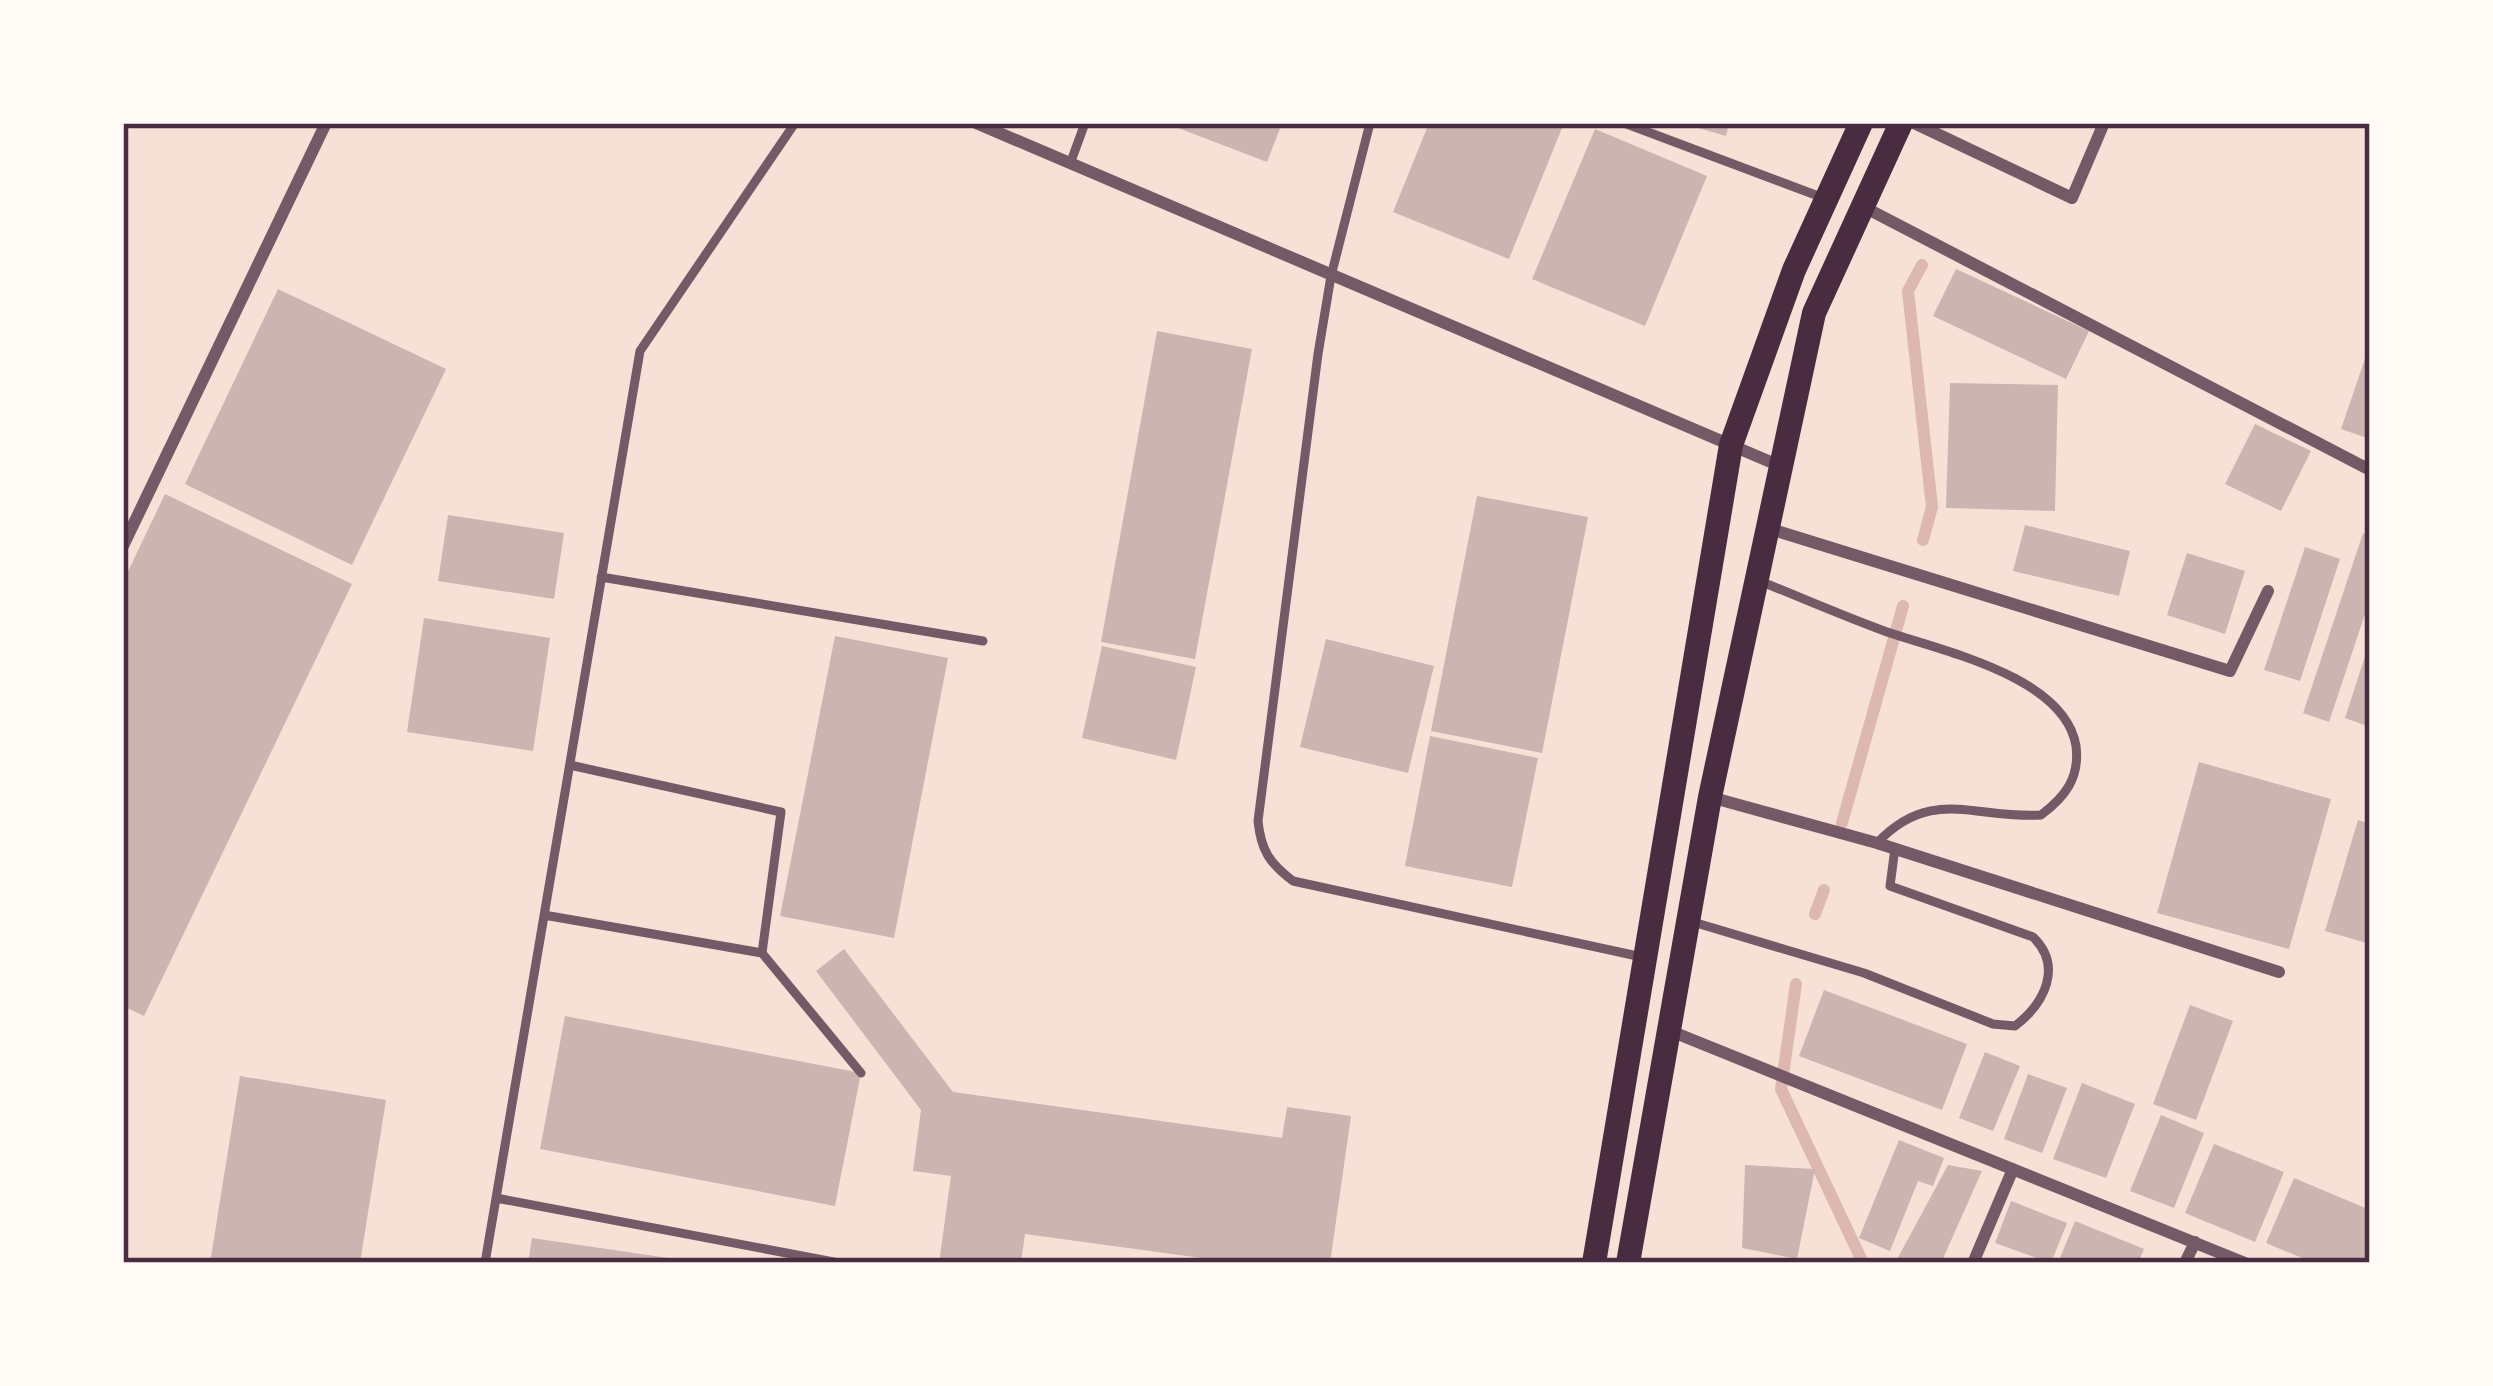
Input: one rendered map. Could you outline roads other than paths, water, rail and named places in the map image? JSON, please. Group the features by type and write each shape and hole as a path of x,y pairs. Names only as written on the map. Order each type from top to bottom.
{"main road":[{"path":"1594,1263 1731,446 1794,270 1861,123"},
{"path":"1628,1263 1710,797 1814,313 1901,123"}],"street":[{"path":"123,546 326,123"},
{"path":"976,123 1780,466"},
{"path":"1914,123 2072,198 2104,123"},
{"path":"1860,205 2370,470"},
{"path":"1766,528 2230,671 2268,591"},
{"path":"1710,797 1877,842 2279,972"},
{"path":"1666,1030 2245,1263"},
{"path":"1973,1263 2013,1169"},
{"path":"2185,1263 2195,1242"}],"lane":[{"path":"485,1263 640,351 795,123"},
{"path":"1070,164 1084,123"},
{"path":"1370,123 1331,276 1258,821 1261,846 1272,866 1293,881 1642,957"},
{"path":"1624,123 1827,199"},
{"path":"601,577 983,641"},
{"path":"1755,580 1995,668 2050,702 2073,729 2078,762 2066,796 2041,815 1944,806 1921,810 1877,842"},
{"path":"570,765 781,812 762,952"},
{"path":"1688,920 1864,973 1994,1024 2015,1026 2038,1009 2050,968 2048,952 2032,938 1890,886 1895,848"},
{"path":"544,915 762,952 861,1073"},
{"path":"496,1198 839,1263"}],"waterway":[{"path":"1922,265 1908,291 1932,507 1923,540"},
{"path":"1842,823 1903,606"},
{"path":"1815,914 1824,890"},
{"path":"1796,984 1781,1089 1863,1263"}]}
